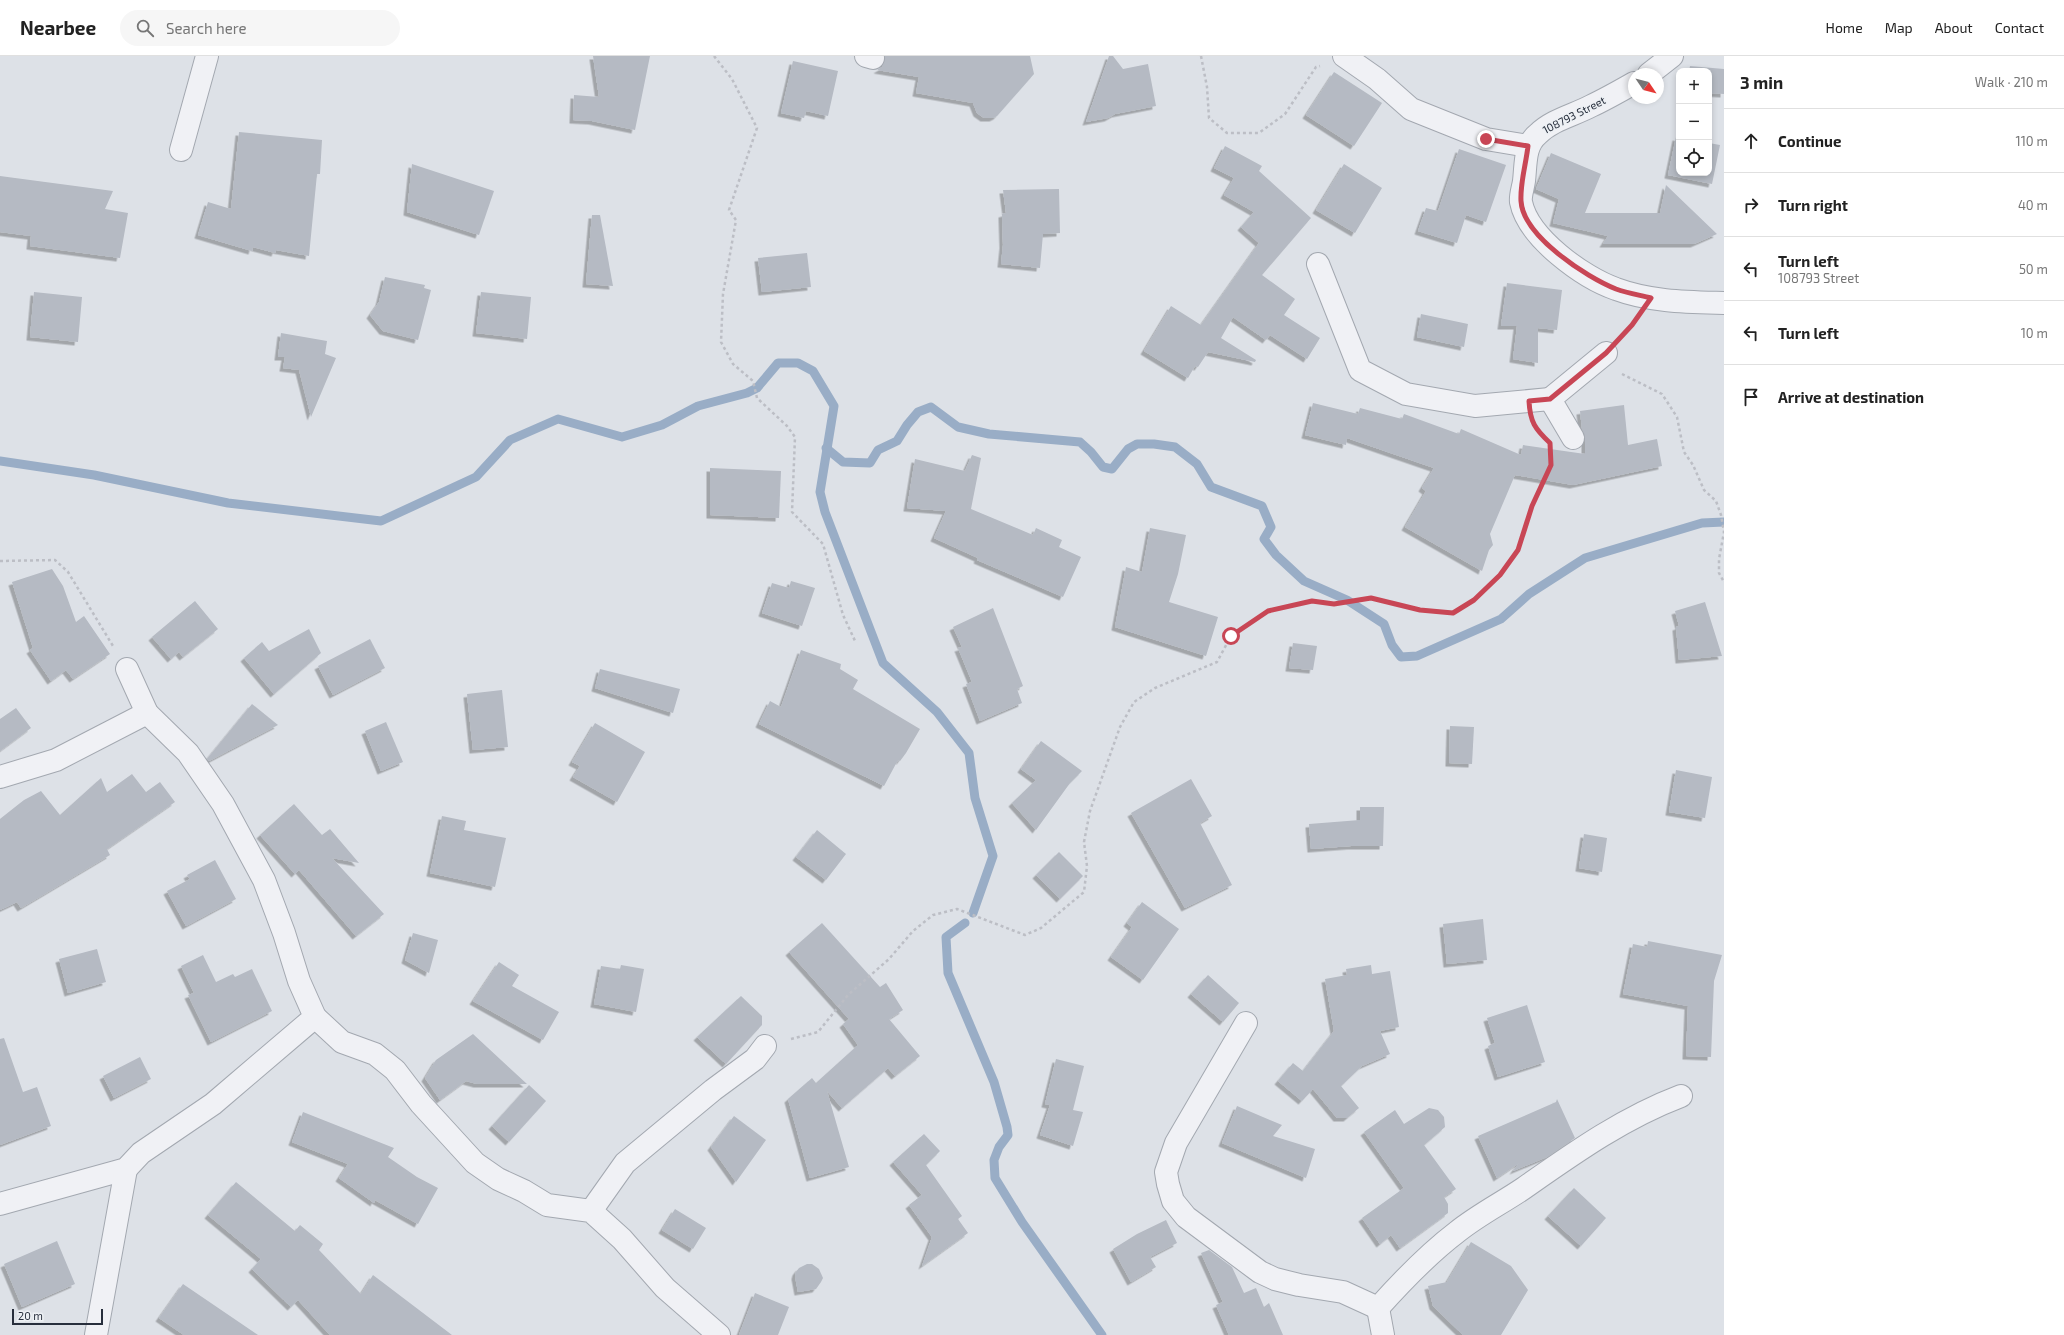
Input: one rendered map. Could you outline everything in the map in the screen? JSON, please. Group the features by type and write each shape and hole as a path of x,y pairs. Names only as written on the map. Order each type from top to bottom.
{"street":[{"path":"181,150 207,56"},
{"path":"1657,68 1672,56"},
{"path":"1349,60 1377,79 1412,109 1486,139 1528,146 1521,202 1534,231 1560,256 1601,282 1616,289 1665,300 1724,303"},
{"name":"108793 Street","path":"1528,146 1538,134 1555,123 1628,86"},
{"path":"1318,264 1360,370 1406,394 1475,406 1550,399 1606,353"},
{"path":"1550,399 1573,438"},
{"path":"127,669 147,713 188,753 223,804 264,880 284,933 299,981 315,1017 342,1042 375,1054 395,1070 421,1104 475,1163 498,1179 524,1191 547,1205 591,1211 622,1239 665,1288 719,1335"},
{"path":"0,777 56,760 147,713"},
{"path":"96,1335 126,1169 140,1153 213,1104 315,1017"},
{"path":"1246,1023 1176,1143 1166,1172 1168,1184 1174,1201 1186,1217 1260,1272 1275,1279 1299,1285 1343,1292 1378,1308"},
{"path":"591,1211 625,1163 685,1113 755,1059 765,1046"},
{"path":"1378,1308 1411,1272 1458,1231 1616,1126 1653,1107 1681,1096"},
{"path":"0,1204 126,1169"},
{"path":"1378,1308 1383,1335"}],"path":[{"path":"714,56 732,79 757,128 729,210 736,220 723,294 721,342 733,364 752,381 757,398 787,426 795,437 792,512 823,544 843,614 856,643"},
{"path":"1201,56 1207,87 1209,118 1228,133 1259,133 1285,114 1316,67 1349,60"},
{"path":"1651,298 1632,325 1606,353 1612,368 1662,394 1677,417 1684,452 1693,465 1704,490 1716,500 1721,515 1724,532 1719,559 1719,573 1724,582"},
{"path":"765,1046 818,1032 848,995 889,959 913,931 933,915 957,909 1025,935 1041,928 1058,916 1084,892 1087,866 1084,842 1090,811 1120,727 1134,702 1155,688 1217,662 1231,636 1268,611 1312,601 1334,604 1371,598 1420,610 1453,613 1474,600 1500,575 1518,550 1532,506 1551,465 1550,450"},
{"path":"0,561 55,560 68,572 127,669"}],"building":[{"path":"593,56 650,56 635,130 592,121 573,120 574,95 599,97"},
{"path":"885,56 1030,56 1034,74 997,116 993,118 984,118 977,113 973,103 916,93 919,77 877,70 882,67"},
{"path":"1109,56 1113,56 1123,69 1148,64 1156,106 1115,114 1108,118 1086,122"},
{"path":"793,61 838,71 828,116 806,111 804,118 781,113"},
{"path":"1690,66 1724,69 1724,94 1712,93 1712,68 1690,68"},
{"path":"1334,72 1382,103 1354,146 1306,115"},
{"path":"239,132 322,140 320,174 317,174 309,256 276,250 275,253 253,247 252,251 198,235 208,202 231,209"},
{"path":"1676,137 1676,176 1712,176 1712,144 1720,145 1712,184 1668,175"},
{"path":"1225,146 1262,166 1259,171 1311,218 1262,275 1295,299 1284,315 1320,338 1307,359 1270,335 1266,340 1233,317 1221,338 1256,360 1255,362 1208,352 1198,367 1195,366 1188,378 1144,351 1171,306 1201,325 1259,243 1241,227 1254,212 1224,195 1234,178 1214,168"},
{"path":"1459,149 1506,165 1486,222 1466,215 1457,243 1418,231 1426,208 1438,211"},
{"path":"1551,153 1601,174 1585,213 1660,213 1666,185 1717,234 1694,244 1603,244 1608,236 1553,223 1559,199 1536,189"},
{"path":"412,164 494,191 479,235 407,212"},
{"path":"1344,164 1382,188 1355,233 1316,210"},
{"path":"0,176 113,191 105,209 128,213 120,258 30,246 31,236 0,232"},
{"path":"1059,189 1060,233 1043,234 1040,268 1001,264 1003,245 1002,214 1006,213 1003,190"},
{"path":"592,215 600,215 613,286 586,284"},
{"path":"807,253 811,287 762,292 758,258"},
{"path":"385,277 425,285 424,288 431,290 418,340 383,331 370,315 379,302"},
{"path":"1507,283 1562,290 1557,330 1538,328 1538,363 1513,359 1517,326 1501,326"},
{"path":"34,292 82,297 78,342 30,337"},
{"path":"481,292 531,297 527,339 476,333"},
{"path":"1421,314 1468,324 1464,347 1417,337"},
{"path":"281,333 327,341 325,354 336,358 311,417 299,370 283,368 285,357 278,357"},
{"path":"1313,403 1358,414 1360,408 1402,419 1404,414 1459,434 1461,429 1521,455 1523,445 1585,454 1585,438 1582,429 1580,411 1624,405 1628,445 1657,439 1662,466 1573,485 1515,475 1490,534 1493,545 1489,550 1482,571 1405,527 1426,491 1422,488 1434,468 1347,438 1346,445 1305,435"},
{"path":"972,455 981,458 971,509 1033,535 1036,528 1062,540 1059,547 1081,557 1063,597 977,560 978,558 934,538 946,511 907,508 915,459 965,471"},
{"path":"710,468 781,471 779,518 710,515"},
{"path":"1150,528 1186,535 1178,574 1169,602 1218,617 1206,656 1115,627 1126,567 1142,572"},
{"path":"52,569 63,586 76,622 84,616 110,654 73,679 66,670 51,681 30,650 33,648 12,582"},
{"path":"791,581 815,588 802,626 762,613 772,583 789,588"},
{"path":"195,601 218,629 183,657 179,652 171,659 152,637"},
{"path":"1705,602 1722,656 1679,660 1676,627 1679,626 1675,611"},
{"path":"993,608 1023,686 1017,689 1022,703 980,721 966,684 972,682 958,648 962,647 953,627"},
{"path":"309,629 321,653 274,694 244,658 262,642 269,651"},
{"path":"370,639 385,668 333,695 318,666"},
{"path":"1293,643 1317,646 1313,670 1289,668"},
{"path":"801,650 841,664 840,669 858,680 853,689 920,729 906,753 900,761 898,760 884,786 759,724 770,701 781,707"},
{"path":"600,669 680,689 673,713 595,688"},
{"path":"502,690 508,747 473,750 467,694"},
{"path":"252,704 278,725 209,761 207,759"},
{"path":"16,708 31,728 0,751 0,719"},
{"path":"386,722 403,762 381,771 365,731"},
{"path":"595,723 645,752 617,802 573,777 580,766 572,762"},
{"path":"1450,726 1474,727 1472,764 1449,763"},
{"path":"1041,741 1082,771 1070,783 1036,830 1012,803 1036,780 1021,769"},
{"path":"1676,770 1712,777 1705,818 1669,812"},
{"path":"132,774 146,792 160,782 175,802 107,849 110,855 21,908 17,902 0,910 0,819 24,800 41,791 60,815 101,778 107,792"},
{"path":"1191,779 1212,816 1200,823 1232,885 1185,908 1131,813"},
{"path":"294,804 322,835 330,829 359,863 332,858 384,914 356,936 299,870 295,874 260,835"},
{"path":"1360,807 1384,807 1383,846 1351,846 1311,849 1309,824 1360,820"},
{"path":"442,816 466,821 464,830 506,838 495,887 430,873"},
{"path":"817,830 846,854 826,880 796,857"},
{"path":"1584,834 1607,838 1602,872 1579,868"},
{"path":"1059,852 1083,876 1060,899 1036,875"},
{"path":"215,860 236,899 186,926 167,891 190,879 187,875"},
{"path":"1142,902 1179,929 1143,980 1111,957 1132,927 1127,923"},
{"path":"1483,919 1487,960 1447,964 1443,924"},
{"path":"822,923 880,987 886,983 903,1010 889,1019 920,1056 895,1076 888,1068 842,1108 827,1091 849,1167 810,1178 788,1099 812,1078 816,1083 858,1045 843,1024 849,1019 789,952"},
{"path":"413,933 438,940 429,973 405,960"},
{"path":"1648,941 1722,955 1714,981 1711,1057 1686,1056 1688,1006 1623,994 1633,944 1647,947"},
{"path":"97,949 106,982 68,993 59,959"},
{"path":"203,955 216,982 233,974 235,977 252,969 272,1011 211,1042 188,995 194,993 181,966"},
{"path":"499,962 519,975 512,986 559,1012 543,1040 473,1001"},
{"path":"621,965 644,969 636,1012 594,1004 601,966 620,969"},
{"path":"1371,965 1372,974 1390,971 1399,1027 1380,1031 1390,1054 1362,1066 1341,1086 1359,1108 1347,1118 1337,1118 1313,1089 1302,1101 1278,1081 1293,1063 1303,1071 1334,1031 1325,979 1347,975 1346,969"},
{"path":"1208,975 1239,1003 1223,1022 1191,994"},
{"path":"741,996 762,1016 762,1025 726,1064 697,1037"},
{"path":"1527,1005 1545,1062 1498,1077 1488,1046 1495,1043 1487,1018"},
{"path":"473,1034 527,1084 477,1084 466,1081 440,1100 425,1078 436,1060"},
{"path":"4,1038 23,1092 37,1087 51,1126 0,1145 0,1039"},
{"path":"140,1057 151,1079 114,1098 103,1076"},
{"path":"1056,1059 1084,1066 1073,1110 1083,1112 1073,1146 1040,1135 1050,1105 1045,1104"},
{"path":"529,1085 546,1101 509,1142 492,1126"},
{"path":"1557,1099 1575,1138 1547,1157 1513,1171 1519,1163 1497,1178 1478,1136 1556,1102"},
{"path":"1237,1106 1282,1125 1273,1136 1315,1149 1306,1178 1222,1143"},
{"path":"1429,1108 1438,1110 1444,1117 1445,1127 1424,1145 1456,1189 1444,1197 1448,1204 1448,1213 1400,1248 1391,1235 1380,1244 1362,1218 1404,1188 1364,1132 1395,1110 1404,1124"},
{"path":"303,1112 394,1148 388,1157 417,1177 438,1188 418,1224 375,1200 374,1203 339,1178 348,1164 292,1142"},
{"path":"734,1116 766,1140 736,1182 711,1147"},
{"path":"924,1134 940,1151 926,1165 962,1216 958,1219 968,1233 922,1266 932,1237 909,1205 922,1195 893,1162"},
{"path":"236,1182 295,1231 300,1225 323,1244 319,1250 361,1294 373,1275 452,1335 330,1335 298,1300 291,1307 252,1269 261,1259 208,1215"},
{"path":"1574,1188 1606,1218 1581,1246 1548,1216"},
{"path":"675,1209 706,1228 693,1249 662,1230"},
{"path":"1166,1220 1177,1243 1150,1257 1156,1267 1131,1282 1113,1249 1137,1234"},
{"path":"57,1241 75,1284 22,1307 4,1264"},
{"path":"1471,1242 1511,1266 1528,1290 1501,1335 1463,1335 1433,1306 1428,1286 1447,1282"},
{"path":"1209,1250 1232,1267 1244,1293 1256,1288 1264,1307 1269,1303 1283,1335 1229,1335 1216,1305 1223,1302 1201,1253"},
{"path":"807,1264 812,1264 819,1269 823,1278 816,1289 798,1292 795,1276 796,1272 799,1268"},
{"path":"183,1284 258,1335 184,1335 159,1318"},
{"path":"755,1293 789,1307 778,1335 739,1335"}],"waterway":[{"path":"0,461 94,475 228,503 381,521 476,477 510,440 558,419 622,437 662,425 698,406 747,393 757,388 778,363 798,363 813,371 834,406 820,492 825,512 883,663 937,712 969,753 975,798 993,856 973,913"},
{"path":"826,448 843,462 870,463 878,450 897,441 907,425 918,412 931,407 958,427 989,434 1080,442 1091,452 1103,467 1112,469 1128,449 1137,444 1154,444 1175,447 1197,464 1211,487 1262,506 1271,527 1264,539 1276,555 1304,581 1347,600 1384,624 1392,645 1401,657 1417,656 1501,619 1529,594 1585,558 1702,523 1724,522"},
{"path":"965,923 946,937 948,973 994,1082 1007,1127 1008,1135 999,1147 994,1160 995,1178 1022,1222 1102,1335"}],"route":[{"path":"1231,636 1268,611 1312,601 1334,604 1347,600 1371,598 1420,610 1453,613 1474,600 1500,575 1518,550 1532,506 1551,465 1550,443 1534,428 1530,413 1529,401 1550,399 1606,353 1632,325 1651,298 1616,289 1601,282 1560,256 1546,244 1534,231 1526,217 1521,202 1528,146 1486,139"}]}
